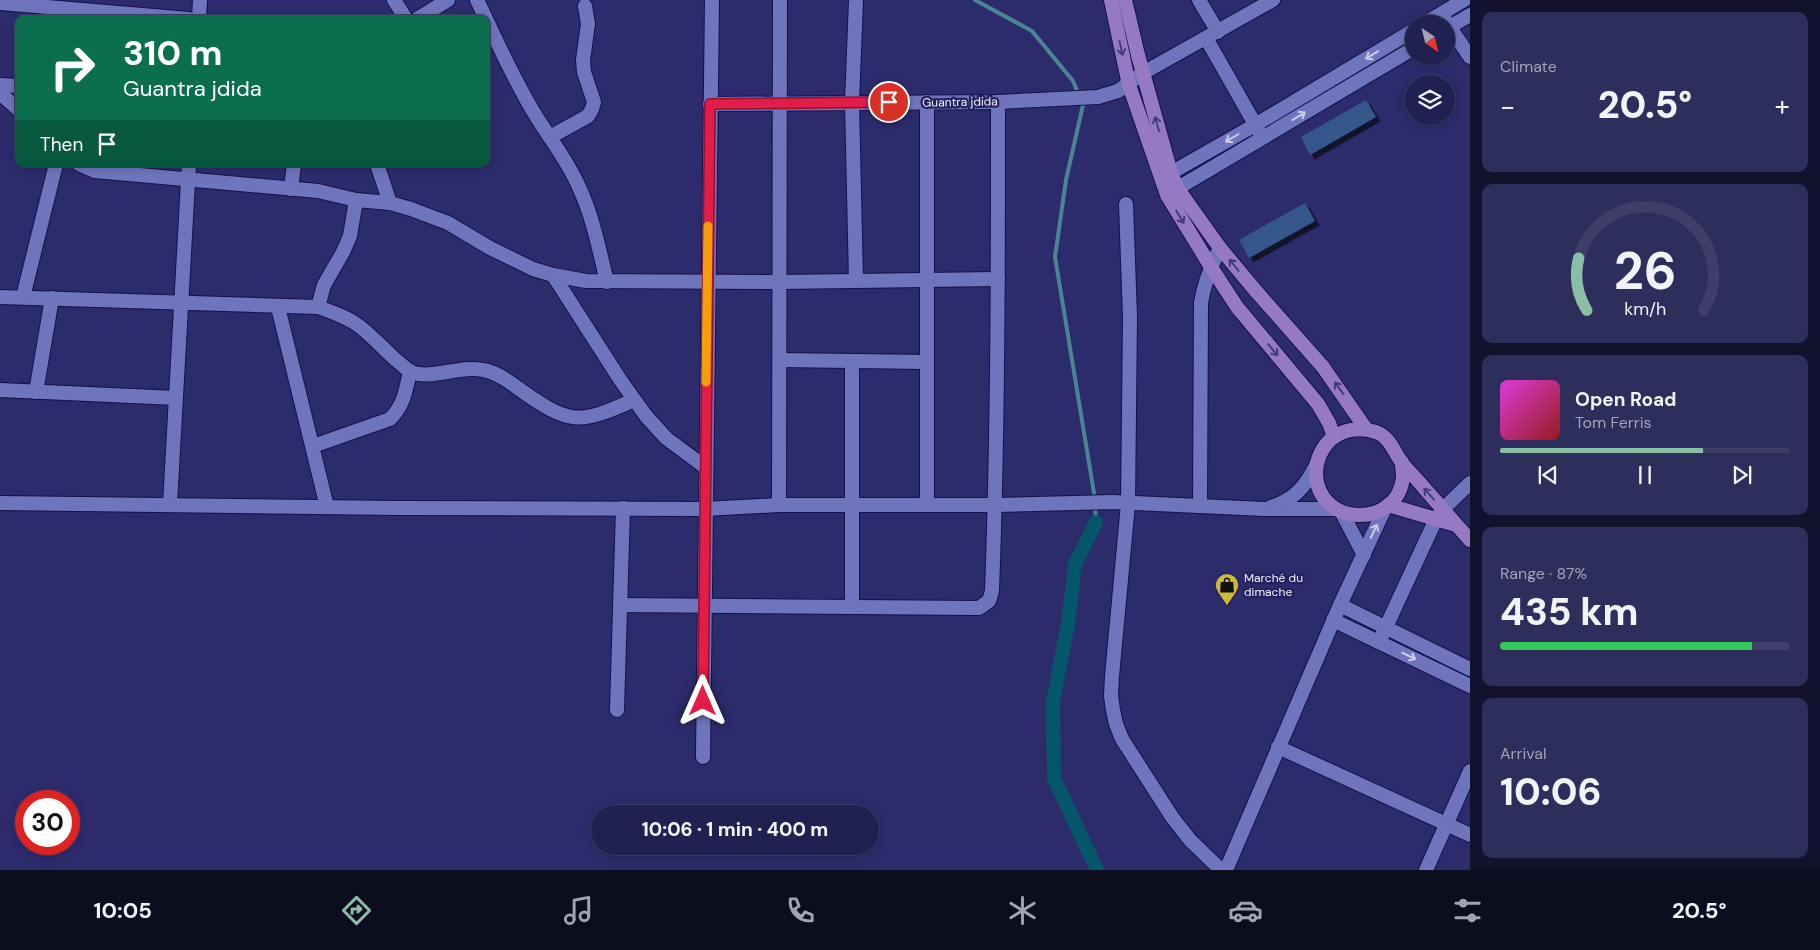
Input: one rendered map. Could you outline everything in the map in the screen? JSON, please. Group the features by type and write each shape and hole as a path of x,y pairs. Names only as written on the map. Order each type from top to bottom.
{"main road":[{"path":"1111,0 1129,85 1173,192 1211,267 1237,307 1318,404 1329,423 1334,437"},
{"path":"1125,0 1166,176"},
{"path":"1173,192 1255,290 1323,367 1366,429"},
{"path":"1402,462 1403,478 1398,493 1386,507 1372,514 1357,516 1339,511 1324,498 1316,482 1316,465 1319,454 1325,444 1334,437 1349,430 1366,429 1382,435 1393,446 1402,462 1440,514 1457,525 1470,540"},
{"path":"1386,507 1440,514"}],"street":[{"path":"199,15 200,0"},
{"path":"394,0 403,15"},
{"path":"424,15 448,0"},
{"path":"477,0 484,15"},
{"path":"779,505 780,0"},
{"path":"856,0 852,103 856,282"},
{"path":"1199,0 1212,35 1263,138"},
{"name":"Guantra jdida","path":"710,104 998,102 1098,97 1118,91 1129,85 1143,73 1273,0"},
{"path":"1441,14 1464,0"},
{"path":"703,757 704,509 711,1"},
{"path":"0,3 47,13 94,15"},
{"path":"550,137 588,116 594,102 584,72 583,60 588,24 585,6"},
{"path":"1455,24 1470,15"},
{"path":"490,27 518,86 579,186 592,219 607,282"},
{"path":"1166,176 1256,125 1405,35"},
{"path":"1455,37 1470,57"},
{"path":"1173,192 1405,53"},
{"path":"0,84 15,86"},
{"path":"0,93 15,106"},
{"path":"927,102 927,505"},
{"path":"620,605 979,608 989,601 992,591 995,505 998,102"},
{"path":"23,297 55,167"},
{"path":"85,167 95,172 318,191 356,200 390,203 448,223 533,269 586,281 856,282 998,279"},
{"path":"170,504 189,167"},
{"path":"291,189 294,167"},
{"path":"378,167 390,203"},
{"path":"318,307 324,285 344,252 350,236 356,200"},
{"path":"1126,204 1130,317 1128,504 1111,696 1116,724 1122,739 1172,817 1190,840 1221,870"},
{"path":"1200,506 1200,320 1203,288 1220,248"},
{"path":"553,275 646,416 666,438 705,467"},
{"path":"0,296 318,307 338,314 358,326 410,371 424,374 474,368 485,370 512,384 547,409 566,417 585,418 602,414 634,400"},
{"path":"36,392 52,298"},
{"path":"278,307 314,446 327,507"},
{"path":"780,360 927,362"},
{"path":"852,361 852,607"},
{"path":"314,446 390,419 398,411 405,397 410,371"},
{"path":"0,390 176,398"},
{"path":"1264,509 1282,504 1296,494 1308,481 1316,465"},
{"path":"1378,642 1440,514 1470,483"},
{"path":"0,503 704,509 779,505 995,505 1113,502 1339,511 1364,555"},
{"path":"1226,870 1333,620 1386,507"},
{"path":"617,710 623,508"},
{"path":"1340,605 1470,669"},
{"path":"1362,634 1369,619"},
{"path":"1333,620 1470,686"},
{"path":"1278,747 1470,835"},
{"path":"1426,870 1470,771"}],"building":[{"path":"1366,100 1376,117 1310,155 1301,137"},
{"path":"1305,203 1315,221 1249,258 1239,240"}],"waterway":[{"path":"975,0 1032,31 1073,81 1083,105 1066,180 1055,257 1095,499"},
{"path":"1095,506 1096,522"},
{"path":"1096,522 1075,564 1068,624 1053,701 1054,778 1097,870"}],"slow traffic":[{"path":"706,382 708,226"}],"place":[{"name":"Marché du dimache","path":"1227,606"}],"route":[{"path":"703,701 710,104 889,102"}]}
